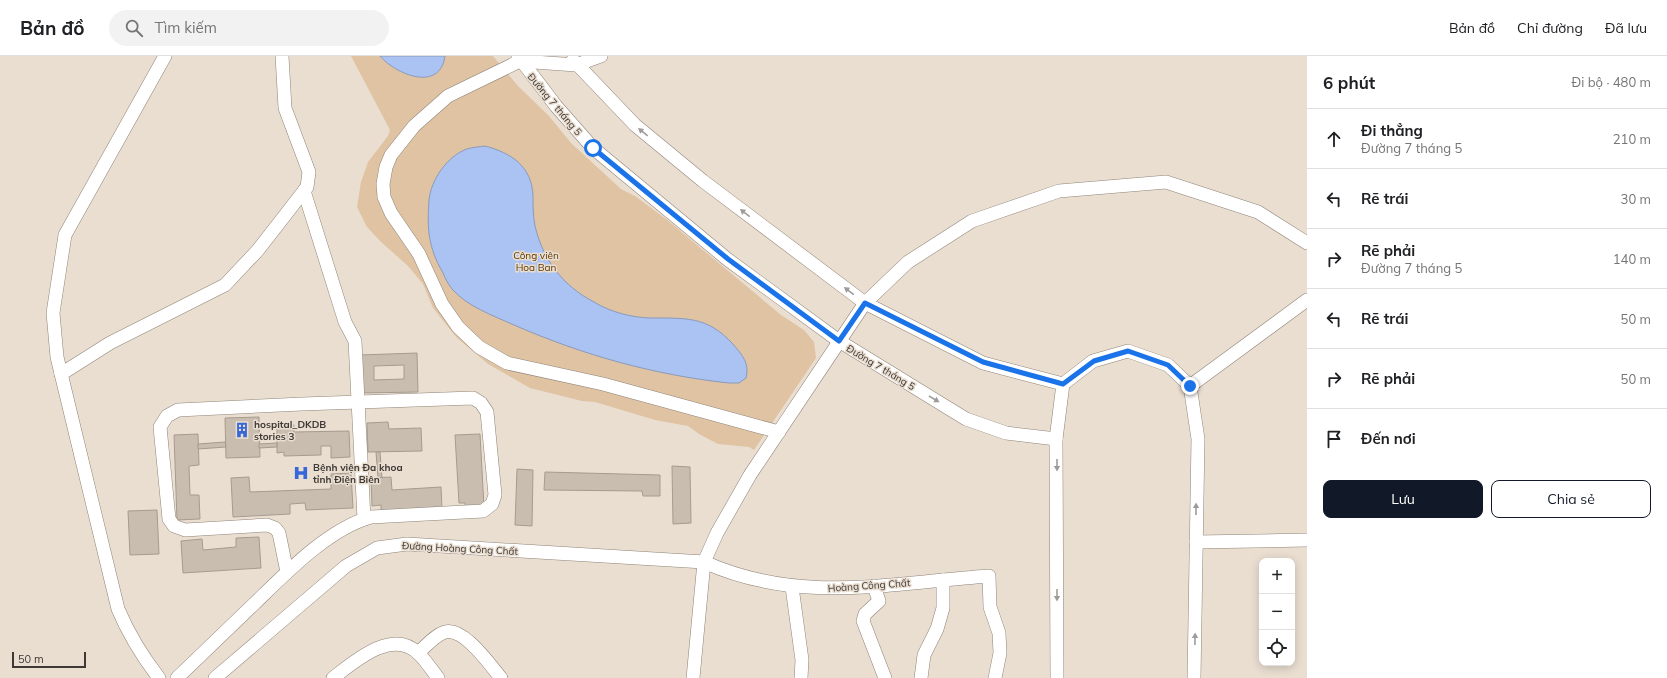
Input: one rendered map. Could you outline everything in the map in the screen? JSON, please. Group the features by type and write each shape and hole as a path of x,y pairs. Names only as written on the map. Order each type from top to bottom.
{"street":[{"path":"160,678 128,634 118,609 61,374 53,313 65,235 165,56"},
{"path":"61,374 110,343 225,285 258,250 307,187 309,172 285,108 282,56"},
{"path":"601,56 573,60 519,58 448,96 414,126 391,155 386,167 383,184 384,197 391,213 419,254 446,310 458,327 479,347 507,363 603,384 779,432"},
{"name":"Đường 7 tháng 5","path":"519,58 593,148 728,259 839,341 966,419 1006,433 1056,439"},
{"path":"573,60 635,125 715,191 865,303 983,362 1063,384"},
{"path":"693,678 704,562 717,533 739,494 865,303 908,262 972,221 1059,191 1166,182 1258,212 1307,243"},
{"path":"304,191 345,322 355,341 364,519"},
{"path":"1190,386 1307,300"},
{"path":"1057,678 1056,439 1063,384 1094,361 1128,351 1168,365 1190,386 1198,439 1194,678"},
{"path":"177,678 287,572 333,535 354,522 371,517 483,511 492,504 495,494 487,412 482,403 472,398 302,404 178,410 167,416 160,427 169,519 174,526 185,530 267,525 275,528 279,533 287,572"},
{"path":"1196,542 1307,540"},
{"name":"Đường Hoàng Công Chất","path":"215,678 346,566 377,548 407,544 704,562"},
{"name":"Hoàng Công Chất","path":"704,562 723,571 769,583 792,587 849,589 990,576 990,607 999,633 1000,653 995,678"},
{"path":"921,678 924,655 938,629 943,608 944,580"},
{"path":"874,586 879,601 865,614 863,621 885,678"},
{"path":"792,587 802,660 801,678"},
{"path":"418,653 436,637 445,632 455,632 464,636 501,678"},
{"path":"333,678 361,657 383,646 402,645 418,653 432,676"}],"green space":[{"name":"Công viên Hoa Ban","path":"351,56 493,56 518,86 549,116 571,143 621,189 635,196 666,219 781,315 804,330 814,342 816,358 754,450 749,447 718,444 699,434 688,426 655,420 595,402 582,401 530,388 488,364 456,337 433,308 423,284 408,266 367,227 357,207 361,182 368,162 388,136 390,130"}],"water":[{"path":"380,56 445,56 441,67 435,74 426,77 416,77 396,69"},
{"path":"485,146 511,157 518,162 529,177 532,186 535,226 543,250 556,271 573,288 600,306 622,314 645,318 689,319 709,325 728,339 740,353 747,366 746,378 739,383 729,383 673,375 619,362 566,346 540,336 473,306 458,295 447,281 431,246 428,220 430,192 441,170 453,157 467,149"}],"building":[{"path":"417,353 418,392 361,393 360,355","holes":["404,365 404,379 374,380 374,366"]},
{"name":"hospital_DKDB stories 3","path":"259,417 260,457 226,458 225,418"},
{"path":"388,422 389,429 421,428 422,451 368,452 367,423"},
{"path":"294,425 294,432 349,431 350,457 331,458 331,446 321,446 321,455 284,456 284,452 277,453 277,426"},
{"path":"198,434 199,465 189,466 190,495 199,495 200,519 177,520 174,435"},
{"path":"480,434 484,507 465,508 465,503 459,503 455,435"},
{"path":"225,442 226,447 198,449 198,444"},
{"path":"277,443 277,447 259,448 259,444"},
{"path":"376,452 380,452 382,478 378,478"},
{"path":"672,466 690,467 691,523 673,524"},
{"path":"517,469 533,470 532,526 515,525"},
{"path":"545,472 660,475 660,496 643,496 642,491 544,490"},
{"path":"351,473 353,508 306,510 305,503 290,504 290,514 233,517 231,478 249,477 250,492 331,489 331,474"},
{"path":"391,477 392,490 441,487 442,509 381,512 381,505 372,506 371,478"},
{"path":"157,510 159,554 130,555 128,511"},
{"path":"259,537 261,568 183,573 181,541 202,539 203,550 236,547 236,538"}],"place":[{"name":"hospital_DKDB stories 3","path":"242,430"},
{"name":"Bệnh viện Đa khoa tỉnh Điện Biên","path":"301,473"}],"route":[{"path":"593,148 728,259 839,341 865,303 983,362 1031,376 1063,384 1094,361 1128,351 1168,365 1190,386"}]}
